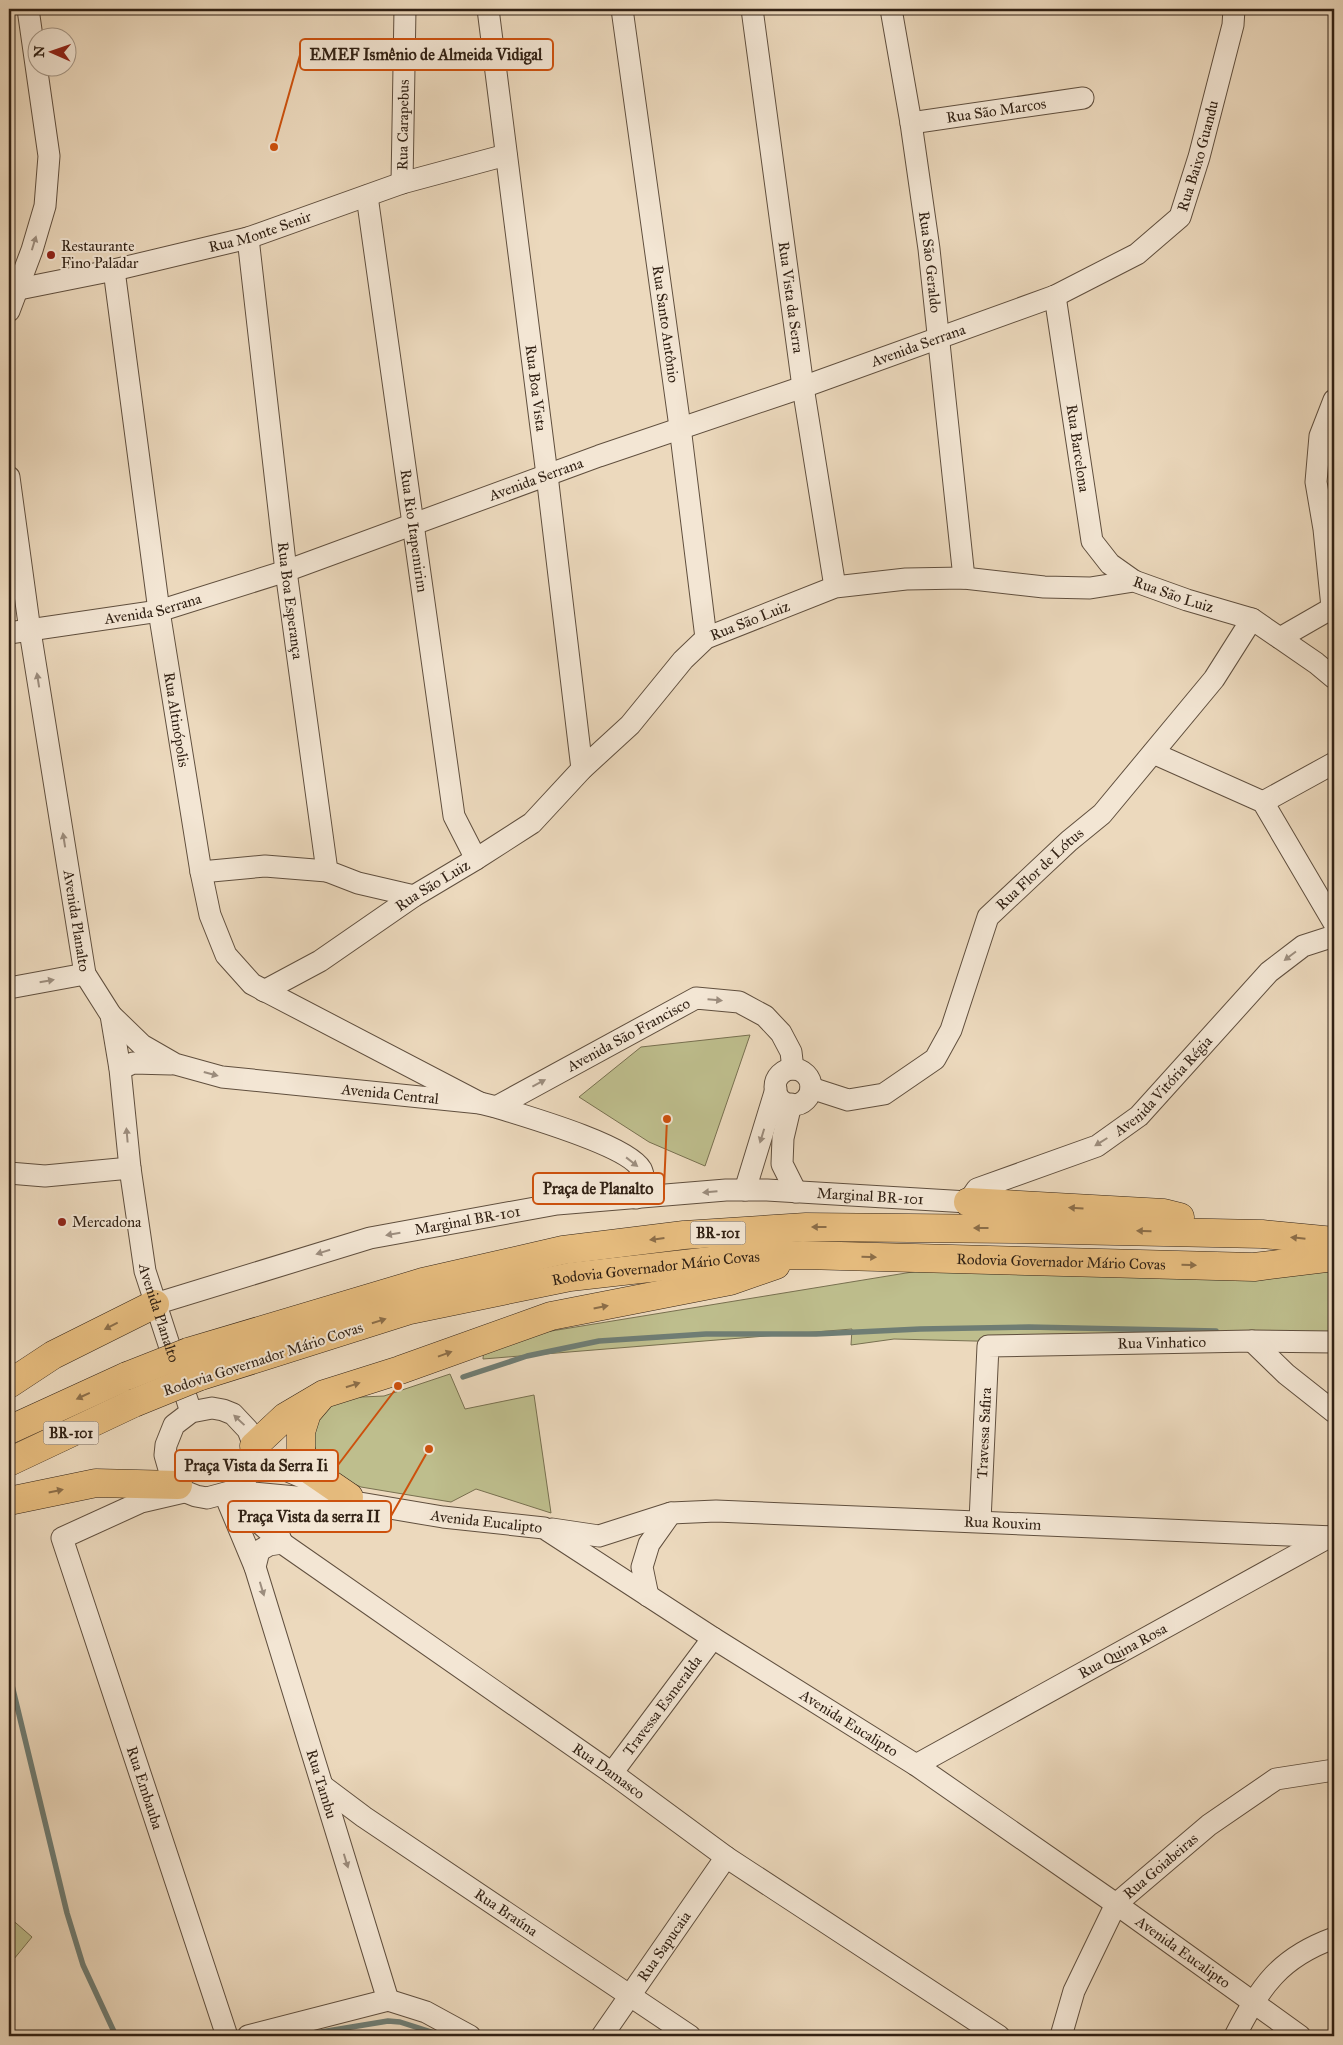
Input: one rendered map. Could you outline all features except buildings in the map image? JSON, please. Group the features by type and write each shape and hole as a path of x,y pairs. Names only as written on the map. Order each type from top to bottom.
{"main road":[{"path":"968,1202 1164,1214 1262,1234"},
{"name":"Rodovia Governador Mário Covas","path":"9,1430 127,1376 188,1352 423,1282 563,1250 684,1235 806,1227 1262,1234 1334,1241"},
{"path":"254,1451 285,1417 324,1394 400,1370 552,1316 730,1281 803,1255"},
{"name":"Rodovia Governador Mário Covas","path":"9,1462 134,1403 198,1377 410,1310 570,1277 746,1257 803,1255 1254,1267 1334,1257"},
{"path":"9,1384 54,1355 155,1304"},
{"path":"324,1394 307,1413 301,1432 301,1453 311,1471 354,1500"},
{"path":"9,1501 96,1483 182,1488"}],"street":[{"path":"9,311 14,291 45,206 49,156 28,9"},
{"name":"Rua Carapebus","path":"402,183 405,9"},
{"name":"Rua Boa Vista","path":"488,9 582,769"},
{"name":"Rua Santo Antônio","path":"622,9 680,427 706,638"},
{"name":"Rua Vista da Serra","path":"752,9 803,386 836,587"},
{"name":"Rua São Geraldo","path":"891,9 911,123 929,249 964,578"},
{"name":"Rua Baixo Guandu","path":"1055,296 1137,254 1180,217 1199,157 1232,25 1234,9"},
{"name":"Rua São Marcos","path":"911,123 1083,98"},
{"name":"Rua Monte Senir","path":"14,291 114,270 248,238 402,183 506,155"},
{"name":"Rua Rio Itapemirim","path":"367,196 454,816 476,859"},
{"name":"Rua Boa Esperança","path":"248,238 286,571 327,871"},
{"name":"Rua Altinópolis","path":"114,270 159,611 201,872 210,915 226,955 252,984 264,991 406,1065 488,1105"},
{"name":"Avenida Serrana","path":"9,633 159,611 286,571 680,427 803,386 1055,296"},
{"name":"Rua Barcelona","path":"1055,296 1092,540 1110,564 1134,581"},
{"path":"1280,638 1333,607 1324,529 1316,482 1320,436 1334,400"},
{"name":"Avenida Planalto","path":"9,477 30,631 85,974 111,1015 120,1069 130,1168 145,1271 191,1412"},
{"name":"Rua São Luiz","path":"264,991 320,961 414,896 532,823 582,769 630,726 683,660 706,638 836,587 906,578 964,578 1044,586 1090,588 1134,581 1188,600 1252,619 1334,678"},
{"name":"Rua Flor de Lótus","path":"811,1088 848,1100 884,1094 934,1059 951,1030 988,917 1069,841 1102,814 1214,679 1252,619"},
{"path":"1153,753 1263,802 1334,923"},
{"path":"1263,802 1334,763"},
{"path":"201,872 266,866 327,871 358,883 414,896"},
{"name":"Avenida Vitória Régia","path":"968,1202 978,1189 1097,1146 1139,1116 1269,972 1303,946 1334,936"},
{"path":"9,988 85,974"},
{"name":"Avenida São Francisco","path":"488,1105 696,998 738,1002 765,1016 781,1033 791,1052 793,1069"},
{"name":"Avenida Central","path":"111,1015 142,1045 175,1064 222,1077 488,1105 594,1140 626,1157 641,1168 645,1184 636,1198"},
{"path":"120,1069 133,1062 175,1064"},
{"path":"393,1094 403,1089 409,1079 409,1070 406,1065"},
{"path":"745,1190 778,1078 782,1073 793,1069 804,1072 809,1078 811,1088 807,1098 802,1102 791,1104 781,1100 776,1089"},
{"path":"791,1104 783,1138 782,1164 796,1192"},
{"path":"9,1173 45,1176 130,1168"},
{"name":"Marginal BR-101","path":"155,1304 370,1238 557,1204 745,1190 968,1202"},
{"path":"1252,1341 1286,1374 1334,1412"},
{"name":"Rua Vinhatico","path":"988,1346 1252,1341 1334,1342"},
{"name":"Travessa Safira","path":"980,1521 988,1346"},
{"path":"212,1408 233,1414 248,1430 254,1451 251,1471 245,1481 228,1494 207,1498 182,1488 171,1476 165,1456 166,1445 174,1425 191,1412 212,1408"},
{"name":"Avenida Eucalipto","path":"254,1451 354,1500"},
{"name":"Rua Embauba","path":"182,1488 141,1502 62,1538 227,2036"},
{"name":"Avenida Eucalipto","path":"228,1494 354,1500 443,1517 544,1528 713,1638 916,1765 1116,1904 1300,2036"},
{"name":"Rua Damasco","path":"228,1494 282,1543 612,1773 726,1857 999,2036"},
{"name":"Rua Tambu","path":"228,1494 255,1567 388,2000"},
{"path":"255,1567 259,1551 269,1545 282,1543 275,1527 275,1514 281,1504 290,1497"},
{"name":"Rua Rouxim","path":"544,1528 599,1536 672,1512 716,1511 1332,1537"},
{"path":"648,1596 642,1567 649,1544 672,1512"},
{"name":"Rua Quina Rosa","path":"916,1765 1332,1537"},
{"name":"Travessa Esmeralda","path":"612,1773 713,1638"},
{"name":"Rua Goiabeiras","path":"1062,2036 1074,1991 1116,1904 1209,1825 1276,1779 1334,1770"},
{"name":"Rua Braúna","path":"324,1787 364,1817 690,2036"},
{"path":"339,1836 364,1817"},
{"name":"Rua Sapucaia","path":"602,2036 726,1857"},
{"path":"1235,2036 1253,2002 1274,1974 1310,1947 1334,1938"},
{"path":"248,2036 388,2000 426,2012 470,2036"}],"green space":[{"path":"750,1035 705,1166 649,1142 579,1097 641,1047"},
{"path":"1004,1257 1334,1271 1334,1350 894,1339 851,1345 852,1329 483,1359 484,1342"},
{"path":"450,1374 465,1409 534,1395 551,1513 476,1489 451,1502 361,1487 327,1472 319,1459 312,1439 317,1418 329,1404 340,1398 384,1396"},
{"path":"9,1917 32,1937 9,1965"}],"waterway":[{"path":"463,1377 527,1356 599,1341 706,1334 816,1334 920,1329 1029,1327 1216,1331"},
{"path":"9,1673 67,1913 83,1965 116,2036"},
{"path":"297,2036 388,2021 400,2022 444,2036"}],"place":[{"name":"EMEF Ismênio de Almeida Vidigal","path":"274,147"},
{"name":"Restaurante Fino Paladar","path":"51,255"},
{"name":"Praça de Planalto","path":"667,1119"},
{"name":"Mercadona","path":"62,1222"},
{"name":"Praça Vista da Serra Ii","path":"398,1386"},
{"name":"Praça Vista da serra II","path":"429,1449"}]}
